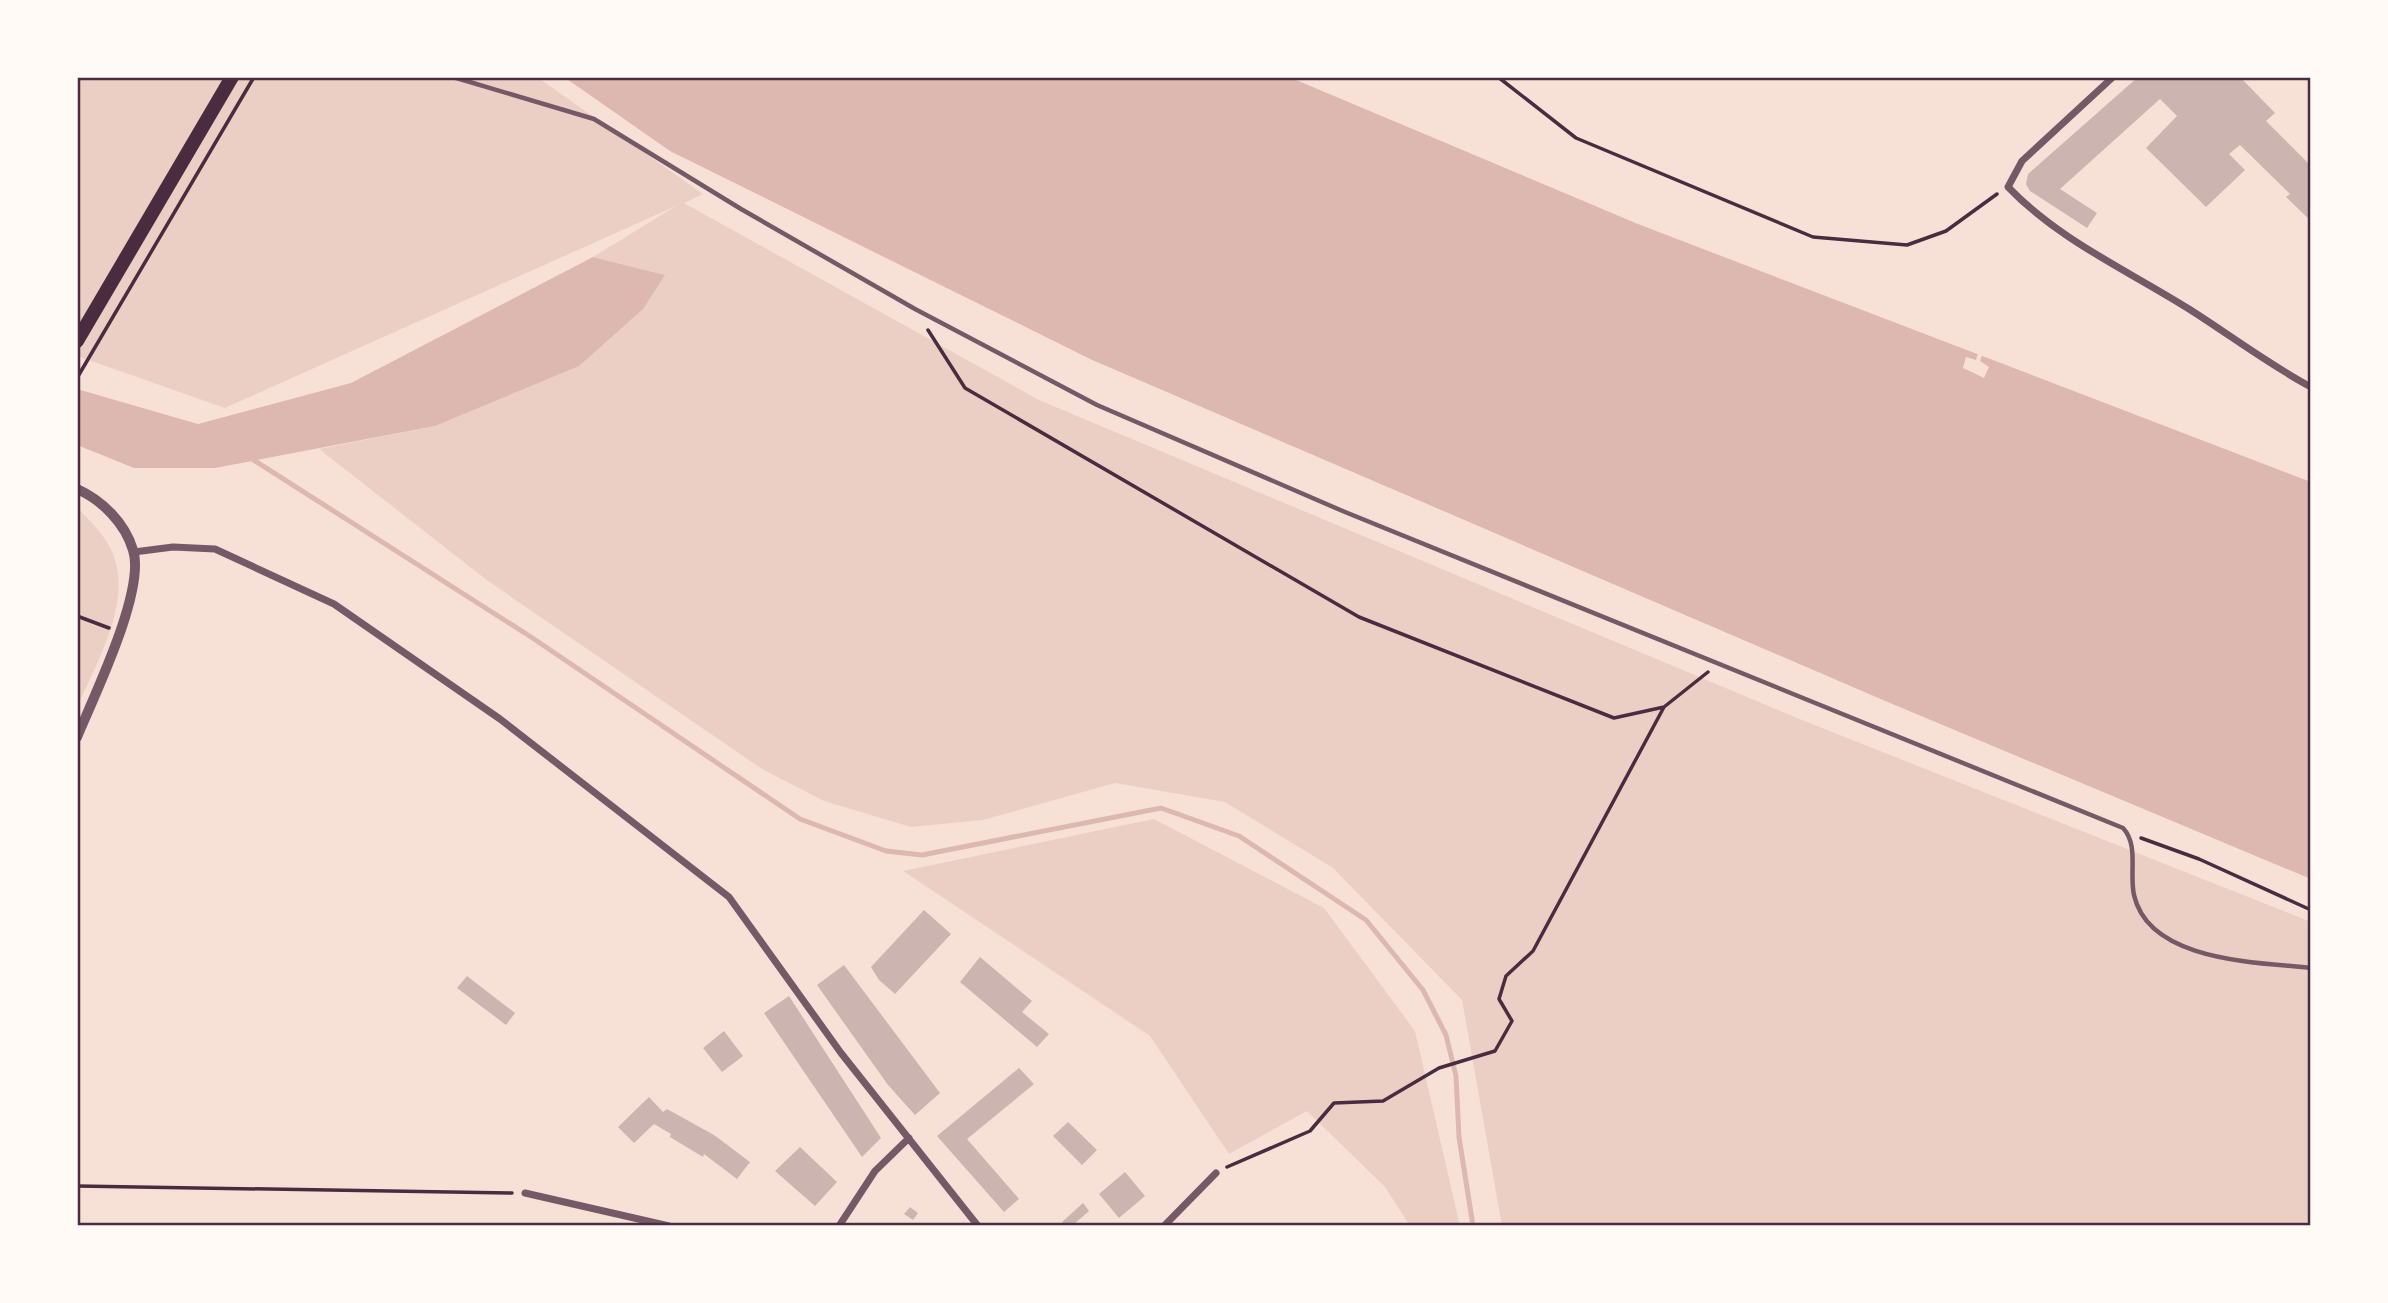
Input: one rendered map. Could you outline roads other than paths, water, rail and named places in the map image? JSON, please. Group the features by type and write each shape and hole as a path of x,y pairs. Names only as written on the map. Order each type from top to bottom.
{"main road":[{"path":"77,341 232,77"}],"street":[{"path":"2113,77 2022,161 2008,187 2036,216 2190,309 2264,361 2311,387"},
{"path":"77,489 95,497 122,526 134,552 132,598 77,735"},
{"path":"134,552 173,547 215,550 334,604 499,719 729,897 841,1053 978,1226"},
{"path":"839,1226 875,1171 909,1139"},
{"path":"1164,1226 1216,1173"},
{"path":"525,1193 669,1226"}],"lane":[{"path":"453,77 594,119 741,209 915,309 1097,405 1345,512 2106,820 2129,834 2134,894 2140,913 2155,928 2184,946 2216,959 2311,968"}],"waterway":[{"path":"249,457 531,637 800,819 886,851 922,855 1161,808 1239,836 1366,920 1423,990 1446,1035 1456,1076 1459,1137 1473,1226"}]}
